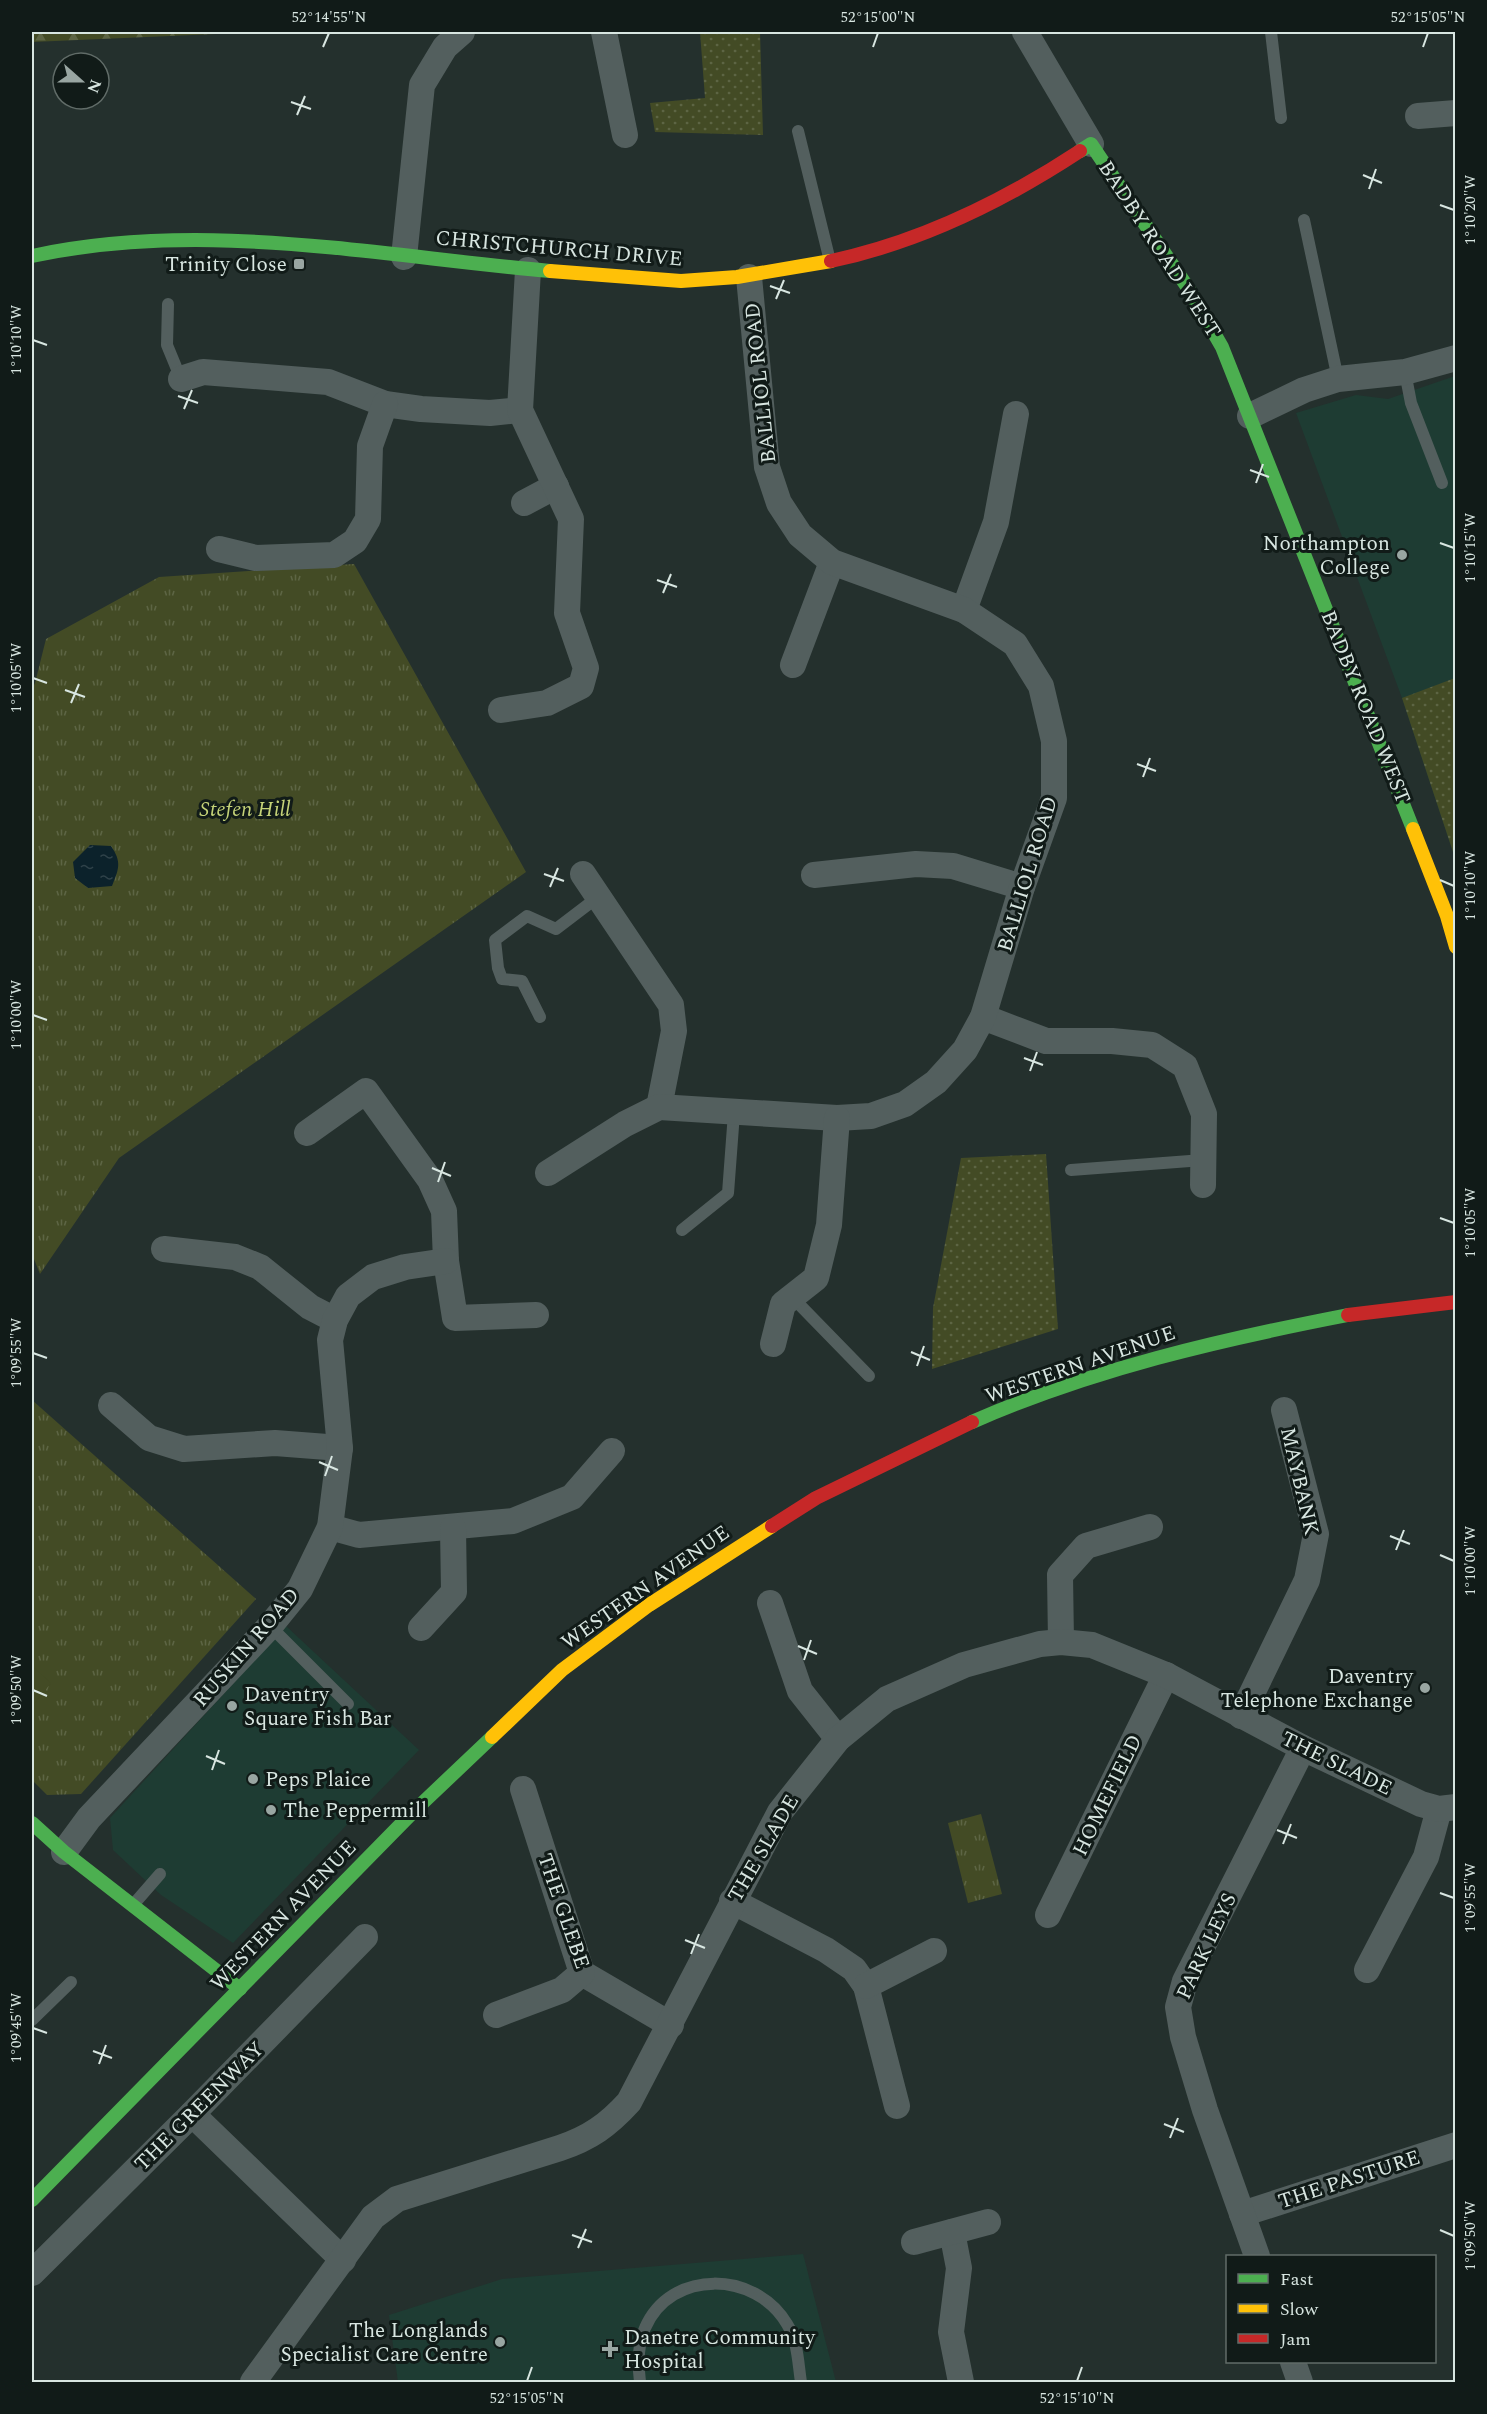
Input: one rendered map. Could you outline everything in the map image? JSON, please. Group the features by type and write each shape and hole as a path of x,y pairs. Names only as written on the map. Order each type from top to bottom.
{"street":[{"path":"404,257 422,85 445,47 462,32"},
{"path":"604,32 625,135"},
{"name":"BADBY ROAD WEST","path":"1025,32 1091,144 1200,308 1222,347 1448,916 1455,947"},
{"path":"1418,116 1455,112"},
{"name":"CHRISTCHURCH DRIVE","path":"32,256 130,241 212,240 528,270 679,281 749,277 830,264 908,241 984,209 1042,178 1091,144"},
{"path":"501,710 547,703 581,686 586,668 567,613 571,519 520,410 528,270"},
{"name":"BALLIOL ROAD","path":"659,1107 837,1118 871,1116 912,1100 936,1083 965,1050 983,1017 1022,887 1054,798 1054,741 1041,686 1015,644 964,610 832,562 800,535 779,503 767,467 749,277"},
{"path":"1250,416 1304,390 1338,379 1406,372 1455,358"},
{"path":"180,379 203,372 328,382 386,404 421,409 490,413 520,410"},
{"path":"219,549 256,558 334,555 355,541 368,519 370,447 386,404"},
{"path":"964,610 996,522 1016,414"},
{"path":"524,503 556,486"},
{"path":"793,665 832,562"},
{"path":"813,875 916,864 953,866 1022,887"},
{"path":"548,1173 625,1124 659,1107 674,1031 671,1005 583,874"},
{"path":"983,1017 1046,1041 1112,1041 1152,1046 1185,1066 1204,1113 1203,1173"},
{"path":"307,1132 366,1091 430,1180 444,1211 446,1261 455,1318 536,1315"},
{"path":"773,1344 783,1304 816,1278 829,1225 837,1118"},
{"path":"164,1249 235,1257 260,1267 309,1307 334,1320"},
{"name":"RUSKIN ROAD","path":"64,1852 89,1818 270,1626 300,1589 330,1527 340,1448 330,1340 334,1320 348,1296 373,1277 405,1267 446,1261"},
{"name":"WESTERN AVENUE","path":"32,2200 413,1812 562,1670 649,1605 816,1498 975,1421 1093,1376 1221,1340 1366,1312 1455,1302"},
{"path":"111,1406 149,1438 184,1449 275,1443 340,1448"},
{"name":"MAYBANK","path":"1241,1716 1307,1580 1316,1534 1284,1410"},
{"path":"330,1527 359,1535 513,1521 572,1497 612,1451"},
{"path":"1061,1642 1060,1575 1086,1546 1150,1527"},
{"path":"421,1628 454,1592 453,1528"},
{"path":"770,1603 800,1691 838,1739"},
{"name":"THE SLADE","path":"254,2382 373,2217 398,2199 568,2145 607,2126 629,2102 780,1812 838,1739 887,1699 917,1684 1006,1652 1061,1642 1092,1645 1166,1675 1303,1748 1420,1804 1447,1808"},
{"name":"HOMEFIELD","path":"1048,1915 1166,1675"},
{"name":"PARK LEYS","path":"1257,2255 1205,2110 1183,2037 1178,2007 1185,1981 1303,1748"},
{"name":"THE GLEBE","path":"523,1789 582,1973 670,2025"},
{"path":"1367,1970 1426,1857 1447,1808"},
{"path":"32,1823 64,1852 240,1989"},
{"path":"732,1901 826,1950 854,1969 866,1986 897,2106"},
{"name":"THE GREENWAY","path":"32,2273 365,1937"},
{"path":"866,1986 934,1951"},
{"path":"496,2015 562,1990 582,1973"},
{"path":"192,2114 343,2260"},
{"name":"THE PASTURE","path":"1242,2214 1455,2145"},
{"path":"914,2242 988,2222"},
{"path":"952,2232 959,2268 951,2332 961,2382"},
{"path":"1294,2363 1300,2382"}],"lane":[{"path":"1271,32 1281,118"},
{"path":"798,132 830,264"},
{"path":"1304,220 1338,379"},
{"path":"168,304 167,345 180,379"},
{"path":"1406,372 1411,403 1442,483"},
{"path":"540,1017 522,981 502,979 498,968 495,940 527,916 556,929 598,897"},
{"path":"682,1230 728,1193 734,1113"},
{"path":"1071,1170 1203,1173"},
{"path":"792,1297 869,1376"},
{"path":"270,1626 348,1704"},
{"path":"132,1905 160,1874"},
{"path":"32,2020 71,1982"},
{"path":"640,2382 639,2349 644,2328 653,2314 675,2293 692,2286 717,2283 749,2290 779,2312 793,2336 798,2382"}],"shaded area":[{"name":"Northampton College","path":"1455,376 1455,858 1402,698 1296,413 1356,395 1388,399"},
{"path":"286,1626 419,1750 233,1943 161,1895 113,1850 110,1818"},
{"name":"Danetre Community Hospital","path":"803,2254 836,2382 398,2382 389,2315 502,2279"}],"green space":[{"path":"32,32 259,32 32,42"},
{"path":"700,32 760,32 763,135 655,132 650,103 705,98"},
{"name":"Stefen Hill","path":"354,564 526,872 119,1158 40,1274 32,1254 32,689 46,639 159,577"},
{"path":"1456,678 1455,858 1402,698"},
{"path":"1046,1154 1058,1329 932,1369 933,1308 961,1158"},
{"path":"32,1400 256,1599 81,1794 47,1795 32,1780"},
{"path":"32,1666 51,1683 32,1706"},
{"path":"981,1814 1002,1894 968,1903 948,1823"}],"water":[{"path":"90,845 111,846 117,857 118,866 112,886 88,888 75,878 73,862"}],"traffic: fast":[{"path":"1080,151 1091,144 1188,288 1222,347 1413,829"},
{"path":"32,256 96,245 161,241 226,241 356,250 550,271"},
{"path":"972,1422 1018,1403 1110,1371 1204,1346 1348,1315"},
{"path":"32,2200 413,1812 492,1737"},
{"path":"32,1823 64,1852 240,1989"}],"traffic: slow":[{"path":"550,271 681,281 737,277 831,261"},
{"path":"1413,829 1447,916 1456,947"},
{"path":"492,1737 562,1670 649,1605 772,1526"}],"traffic: jam":[{"path":"831,261 897,243 961,218 1022,187 1080,151"},
{"path":"1348,1315 1456,1302"},
{"path":"772,1526 816,1498 972,1422"}],"place":[{"name":"Trinity Close","path":"299,264"},
{"name":"Northampton College","path":"1402,555"},
{"name":"Daventry Telephone Exchange","path":"1425,1688"},
{"name":"Daventry Square Fish Bar","path":"232,1706"},
{"name":"Peps Plaice","path":"253,1779"},
{"name":"The Peppermill","path":"271,1810"},
{"name":"The Longlands Specialist Care Centre","path":"500,2342"},
{"name":"Danetre Community Hospital","path":"610,2349"}]}
